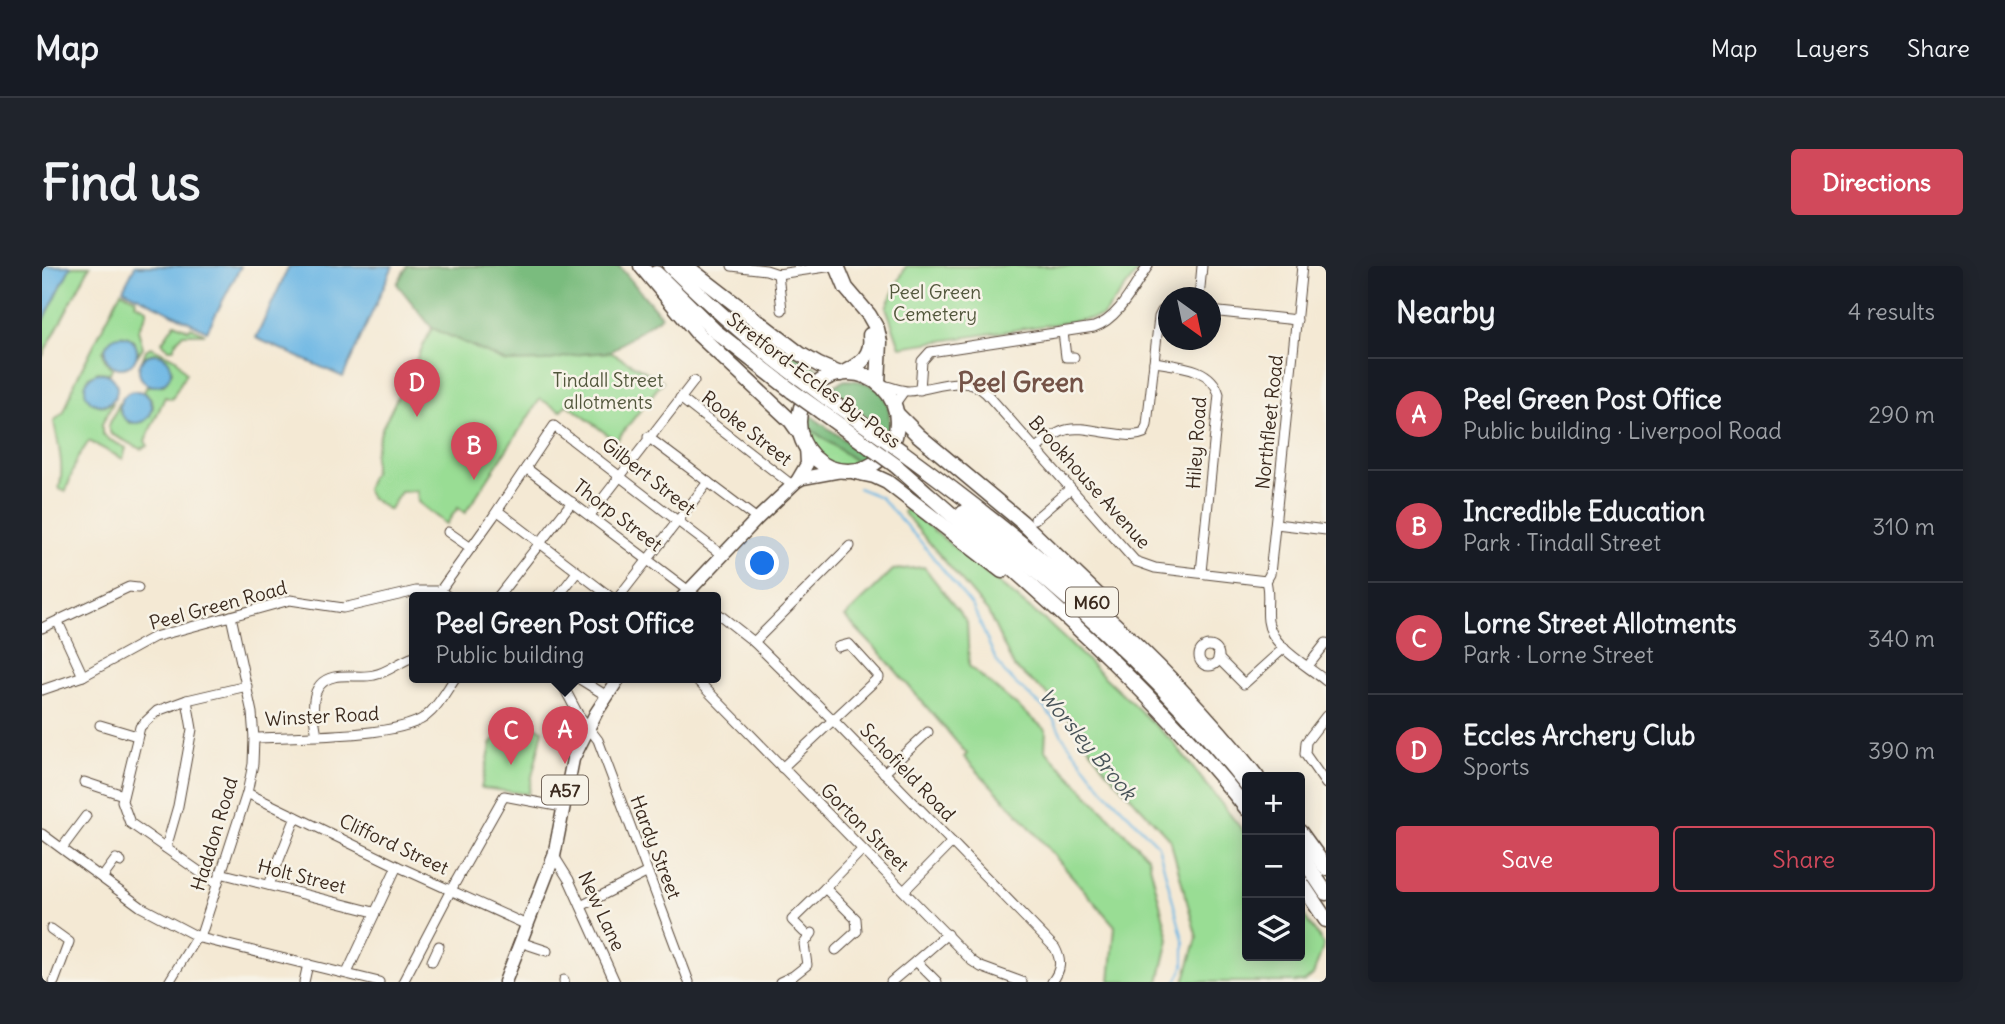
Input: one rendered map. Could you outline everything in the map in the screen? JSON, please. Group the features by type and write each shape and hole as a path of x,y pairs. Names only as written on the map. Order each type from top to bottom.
{"highway":[{"path":"641,266 698,334 791,421 820,462 845,471 866,468 886,454 895,438 896,409"},
{"name":"Stretford-Eccles By-Pass","path":"650,266 715,331 797,385 900,459"},
{"name":"Stretford-Eccles By-Pass","path":"670,266 797,385"},
{"path":"686,266 800,354 841,374 863,375 880,384 896,409 918,435 1045,543 1108,605 1141,648"},
{"path":"804,441 800,412 808,394 821,381 861,363 871,347 869,331 835,266"},
{"path":"856,302 869,315 879,334 880,384"},
{"path":"900,459 1068,620"},
{"name":"M60","path":"900,459 988,514 1043,559 1141,648 1208,718 1253,772"},
{"name":"M60","path":"900,459 1066,596 1160,686 1242,779"},
{"name":"M60","path":"845,471 879,478 1068,620 1166,714 1242,803"},
{"path":"1302,835 1326,868"},
{"path":"1305,862 1326,893"},
{"path":"1305,889 1323,917"}],"main road":[{"path":"795,483 807,464 804,441"},
{"path":"692,592 722,555 795,483 803,478 845,471"},
{"name":"A57","path":"505,982 554,856 570,767 588,727 616,683"}],"street":[{"path":"732,266 767,268 778,274 835,266"},
{"path":"920,390 922,361 930,352 1094,327 1107,321 1148,266"},
{"path":"1200,287 1202,266"},
{"path":"1296,266 1302,266"},
{"name":"Northfleet Road","path":"1284,648 1272,634 1268,622 1266,581 1270,574 1276,524 1302,266"},
{"path":"778,274 782,310"},
{"path":"1221,312 1297,320"},
{"path":"1036,449 1052,435 1068,428 1127,435 1142,434 1147,425 1158,326"},
{"path":"1063,332 1066,357 1074,357"},
{"name":"Hiley Road","path":"1154,362 1203,373 1214,382 1219,394 1201,572"},
{"path":"590,515 694,381"},
{"name":"Brookhouse Avenue","path":"880,384 904,391 962,382 977,386 1135,561 1155,568 1266,581"},
{"path":"896,409 904,391"},
{"name":"Rooke Street","path":"680,398 795,483"},
{"name":"Gilbert Street","path":"526,468 554,426 722,555"},
{"path":"648,437 757,519"},
{"path":"440,591 526,468"},
{"name":"Thorp Street","path":"526,468 686,592"},
{"path":"623,592 708,482"},
{"path":"1035,519 1070,489"},
{"path":"502,592 572,502"},
{"path":"498,511 604,592"},
{"path":"1276,524 1326,530"},
{"path":"448,532 471,548"},
{"path":"754,642 850,546"},
{"path":"562,592 577,572"},
{"path":"42,628 129,587 138,588"},
{"name":"Peel Green Road","path":"412,592 440,591"},
{"name":"Peel Green Road","path":"42,690 83,676 154,637 290,600 343,608 409,593"},
{"name":"Haddon Road","path":"169,982 198,937 247,793 253,764 254,738 247,686 232,616"},
{"name":"Schofield Road","path":"721,616 754,642 833,720 1055,948 1060,958 1060,966 1052,982"},
{"path":"58,622 83,676"},
{"path":"1308,666 1326,643"},
{"path":"782,768 879,677 849,645 838,647"},
{"path":"1218,658 1244,684 1284,648 1326,681"},
{"path":"317,735 313,705 324,681 334,677 374,675 409,660"},
{"name":"Winster Road","path":"254,738 388,730 424,718 451,683"},
{"path":"562,683 588,727"},
{"path":"568,695 577,683"},
{"path":"585,683 607,696"},
{"name":"Gorton Street","path":"700,683 972,961 1022,982"},
{"path":"217,884 130,823 122,801 140,727 157,711 187,700 247,686"},
{"path":"166,848 178,806 192,729 187,700"},
{"path":"1326,716 1306,742 1304,754 1326,784"},
{"path":"100,725 137,736"},
{"name":"Hardy Street","path":"588,727 597,740 689,982"},
{"path":"884,773 928,732"},
{"path":"84,782 123,796"},
{"name":"Clifford Street","path":"247,793 527,925"},
{"path":"403,982 504,796 562,807"},
{"path":"269,885 296,817"},
{"path":"62,848 80,820"},
{"path":"42,834 141,907 198,937 379,982"},
{"path":"904,891 952,842"},
{"path":"780,982 807,965 804,944 808,932 792,920 862,849"},
{"name":"New Lane","path":"554,856 585,904 615,982"},
{"path":"102,878 116,859 121,862"},
{"path":"346,973 397,866"},
{"name":"Holt Street","path":"220,873 374,912"},
{"path":"585,904 646,873"},
{"path":"545,882 558,876 568,879"},
{"path":"825,888 856,919 857,931 836,950"},
{"path":"51,929 69,942 54,982"},
{"path":"891,982 947,934"},
{"path":"520,942 547,951"},
{"path":"422,946 436,954"},
{"path":"916,961 937,982"},
{"path":"304,982 308,964"}],"green space":[{"path":"71,266 90,266 42,357 42,324"},
{"path":"407,266 619,266 661,316 610,352 545,361 506,362 432,328 397,284"},
{"name":"Peel Green Cemetery","path":"906,266 1142,266 1102,317 900,347 886,307"},
{"path":"121,291 147,309 138,330 143,347 138,355 133,340 117,336 103,352 105,360 112,368 110,373 98,372 89,377 85,390 86,396 94,403 113,403 102,424 102,433 126,448 123,459 89,441 77,459 66,491 59,489 61,464 54,421 64,412 76,380"},
{"path":"175,323 205,334 183,334 173,349 169,349 162,342"},
{"path":"759,327 819,370 813,378 755,332"},
{"name":"Tindall Street allotments","path":"432,328 582,354 610,352 663,381 616,441 567,404 561,411 540,399 465,513 458,508 446,524 418,502 417,491 401,492 389,510 371,498 366,490 374,469 374,455 382,428"},
{"path":"151,347 176,359 186,373 172,399 165,397 145,441 148,446 141,449 111,434 108,427 119,404 120,413 130,423 143,422 150,415 153,403 144,392 147,386 164,385 172,372 169,361 162,355 153,354 143,358 146,350"},
{"path":"845,380 867,384 882,394 889,410 889,433 827,389"},
{"path":"807,413 871,459 860,464 805,425"},
{"path":"805,425 860,464 839,467 822,460 810,446"},
{"path":"907,509 1049,624 1172,741 1242,830 1242,961 1305,961 1305,917 1324,945 1313,975 1304,982 1184,982 1197,938 1170,839 1104,768 1056,701 1014,667 988,612 903,512"},
{"path":"924,567 967,622 969,666 1046,730 1045,750 1148,857 1169,939 1159,982 1110,982 1115,926 1021,817 964,757 967,754 883,656 845,617 893,570"},
{"path":"517,717 543,730 528,794 481,788 492,742 512,726"}],"water":[{"path":"42,266 71,266 42,324"},
{"path":"135,266 241,266 207,331 123,289"},
{"path":"289,266 393,266 343,377 256,338"},
{"path":"121,336 132,341 137,352 132,363 121,368 110,363 105,352 110,341"},
{"path":"155,354 166,359 171,370 166,381 155,386 144,381 139,370 144,359"},
{"path":"101,373 112,378 117,389 112,400 101,405 90,400 85,389 90,378"},
{"path":"136,391 147,396 152,407 147,418 136,423 125,418 120,407 125,396"}],"waterway":[{"name":"Worsley Brook","path":"858,488 880,497 920,541 973,607 1004,672 1053,718 1063,737 1102,788 1158,845 1184,943 1184,965 1176,982"}],"place":[{"name":"Eccles Archery Club","path":"417,417"},
{"name":"Incredible Education","path":"474,480"},
{"name":"Peel Green Post Office","path":"565,764"},
{"name":"Lorne Street Allotments","path":"511,765"}],"district":[{"name":"Peel Green","path":"1021,382"}]}
